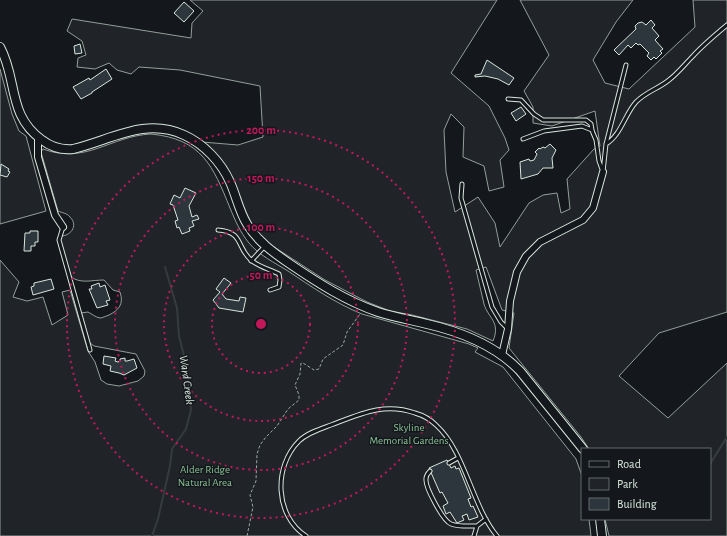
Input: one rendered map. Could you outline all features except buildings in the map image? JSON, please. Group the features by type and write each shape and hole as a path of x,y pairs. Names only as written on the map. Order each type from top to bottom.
{"main road":[{"path":"0,47 7,61 21,118 38,138 49,145 66,149 80,147 130,130 156,128 184,135 199,143 221,167 230,181 247,224 256,237 265,246 289,264 327,288 364,306 388,315 448,329 465,335 502,355 512,362 530,382 582,448"},
{"path":"600,520 602,536"}],"street":[{"path":"38,138 38,157 55,215 64,227"},
{"path":"502,355 508,329 510,301 517,272 526,256 540,242 582,220 593,208 603,172"}],"lane":[{"path":"606,144 611,141 631,107 641,97 668,81 693,55 727,25"},
{"path":"603,172 606,144 626,65"},
{"path":"508,99 521,100 534,114 543,120 586,120 591,124 596,140 599,161 603,172"},
{"path":"524,139 544,131 582,126 592,130"},
{"path":"462,184 461,198 492,307 501,322 508,329"},
{"path":"64,227 59,240 90,350"},
{"path":"218,230 229,231 235,236 245,254 251,261 279,274 279,287 270,290"},
{"path":"251,261 265,246"},
{"path":"306,536 298,531 287,517 282,502 280,486 283,468 290,452 300,440 313,432 363,413 381,408 402,408 420,415 436,424 444,434 458,458 496,536"},
{"path":"449,462 458,458"},
{"path":"430,471 426,476 426,482 437,507 445,520 451,524 476,526"},
{"path":"474,536 476,526 486,518"}],"path":[{"path":"247,536 253,508 250,495 256,481 259,450 266,437 277,426 288,409 299,400 299,395 295,385 300,374 301,363 314,370 319,369 323,359 343,345 347,332 364,306"}],"green space":[{"path":"190,0 497,0 451,73 489,106 505,138 509,150 500,160 504,187 489,191 484,166 463,157 464,127 451,114 444,130 446,172 455,212 478,197 495,223 500,247 529,203 543,195 557,193 561,213 570,209 567,179 594,149 600,146 595,111 552,126 533,123 533,107 524,91 549,55 520,0 633,0 616,22 593,60 605,83 629,89 695,27 693,0 727,0 727,312 659,333 619,376 668,418 727,363 727,536 609,536 605,520 711,520 711,448 588,448 509,348 514,313 502,310 486,267 476,270 484,304 496,329 493,341 467,329 390,311 367,302 325,280 268,243 254,228 202,142 238,145 263,137 260,86 180,70 139,67 131,74 117,70 109,63 95,69 77,67 78,58 86,55 82,41 67,31 72,19 191,38 192,23 203,11"},
{"path":"0,69 12,114 19,131 26,136 46,211 0,224"},
{"path":"151,134 168,137 182,142 194,149 211,167 218,179 243,235 249,243 267,258 324,294 342,305 362,314 469,344 478,348 475,352 503,367 576,459 581,473 581,520 589,520 591,536 0,536 0,260 19,282 13,297 27,301 43,297 52,325 68,315 62,292 70,290 88,351 95,362 101,380 107,384 119,386 138,381 144,376 145,371 136,354 94,346 90,343 81,313 88,312 100,318 109,315 116,311 120,306 120,292 113,290 104,280 83,281 71,277 59,236 70,233 74,224 73,220 69,216 58,211 41,152 43,149 58,153 72,154 85,152 136,136"}],"waterway":[{"name":"Ward Creek","path":"152,536 158,519 170,466 172,449 186,429 191,410 188,372 179,336 177,308 165,267"},
{"path":"711,462 727,437"}],"park label":[{"name":"Skyline Memorial Gardens","path":"409,433"},
{"name":"Alder Ridge Natural Area","path":"205,475"}]}
